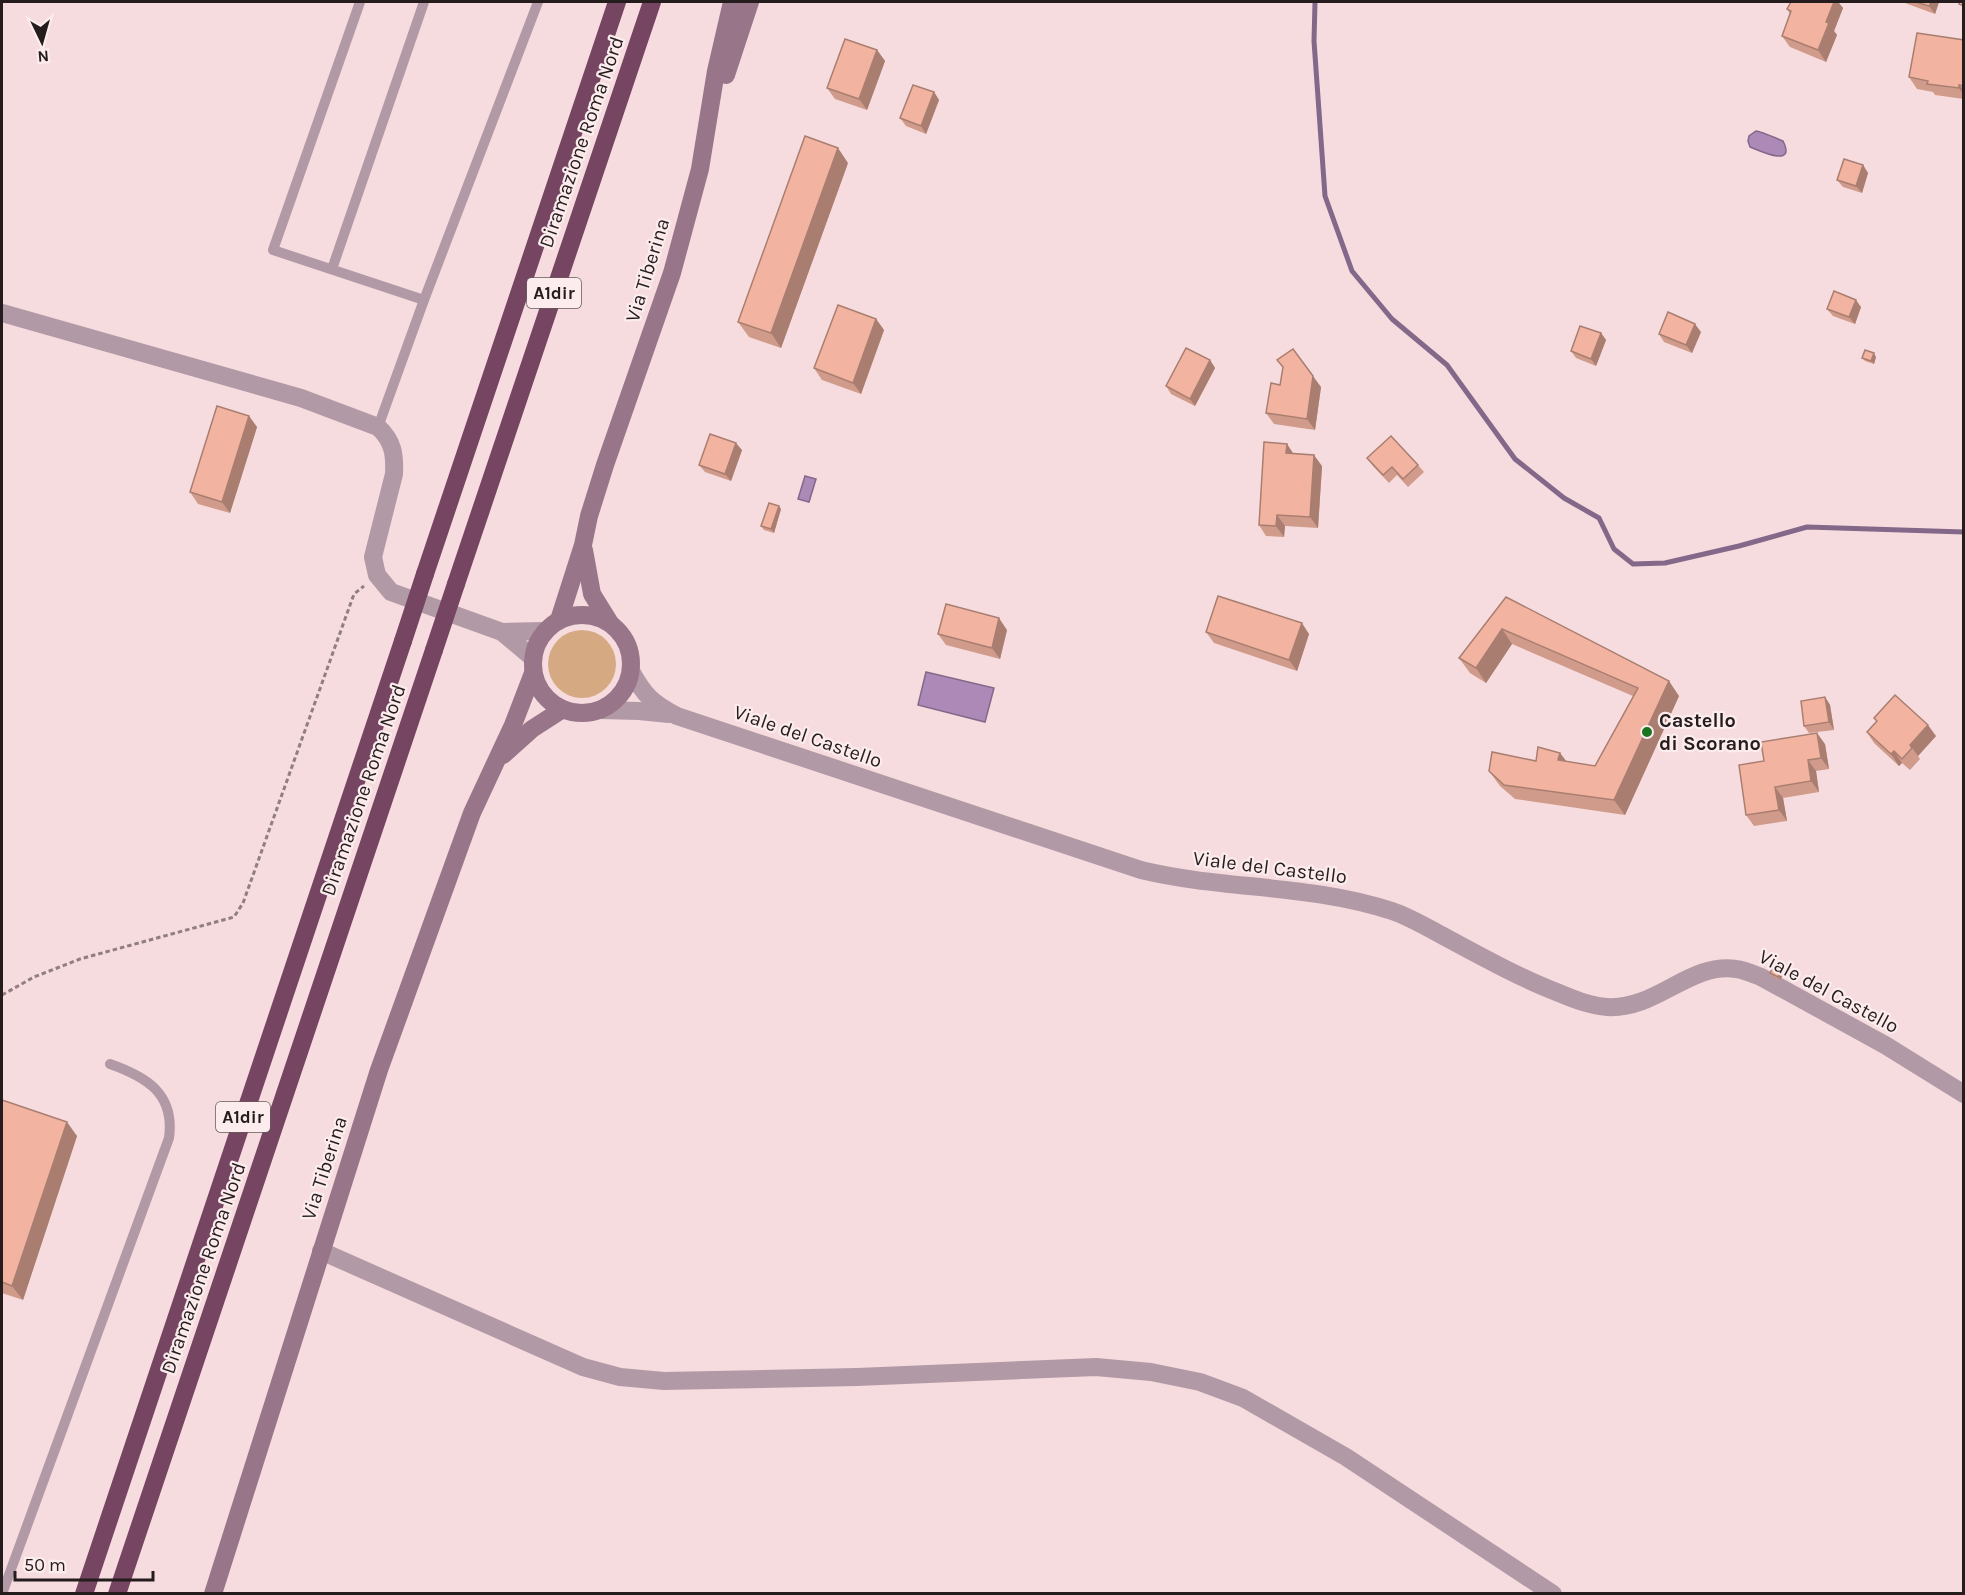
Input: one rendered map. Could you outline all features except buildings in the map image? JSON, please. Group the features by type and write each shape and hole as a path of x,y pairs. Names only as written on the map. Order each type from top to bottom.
{"highway":[{"name":"Diramazione Roma Nord","path":"84,1593 617,2"},
{"name":"Diramazione Roma Nord","path":"117,1593 652,2"}],"main road":[{"name":"Via Tiberina","path":"583,545 589,516 605,465 672,273 700,169 716,70 732,2"},
{"path":"700,169 734,45 750,2"},
{"path":"583,545 589,587 602,611 628,643 632,657 628,684 621,695 600,710 581,713 563,709 549,700 539,688 533,665 537,644 552,626 583,545"},
{"path":"552,626 571,615 585,614 598,616 610,622"},
{"name":"Via Tiberina","path":"213,1593 380,1070 472,813 513,725 533,665"},
{"path":"495,762 532,729 563,709"}],"street":[{"path":"2,313 301,398 378,427 387,435 393,446 395,460 394,474 373,557 377,575 391,592 502,632 552,626"},
{"path":"502,632 533,665"},
{"path":"631,671 651,700 677,716"},
{"path":"600,710 650,712 677,716"},
{"name":"Viale del Castello","path":"677,716 1131,867 1214,884 1330,895 1391,910 1534,982 1590,1004 1615,1007 1636,1004 1663,993 1702,972 1727,968 1746,971 1885,1045 1964,1094"},
{"path":"321,1251 584,1366 620,1377 664,1381 1096,1367 1151,1372 1200,1382 1243,1398 1346,1457 1553,1593"}],"lane":[{"path":"360,2 273,250 424,300"},
{"path":"332,269 424,2"},
{"path":"378,427 538,2"},
{"path":"2,1593 169,1138 170,1115 163,1097 144,1078 110,1064"}],"path":[{"path":"2,995 34,978 80,959 234,917 243,903 354,594 377,575"}],"shaded area":[{"path":"1756,131 1783,141 1785,154 1775,156 1750,147 1749,136"},
{"path":"805,476 816,479 809,502 798,499"},
{"path":"582,630 595,633 606,640 613,651 616,664 613,677 606,688 595,695 582,698 569,695 558,688 551,677 548,664 551,651 558,640 569,633"},
{"path":"926,672 994,688 985,722 918,705"}],"waterway":[{"path":"1315,2 1314,41 1325,196 1352,271 1392,319 1447,365 1515,459 1564,498 1599,518 1614,549 1633,564 1665,563 1807,527 1964,532"}],"place":[{"name":"Castello di Scorano","path":"1647,732"}]}
